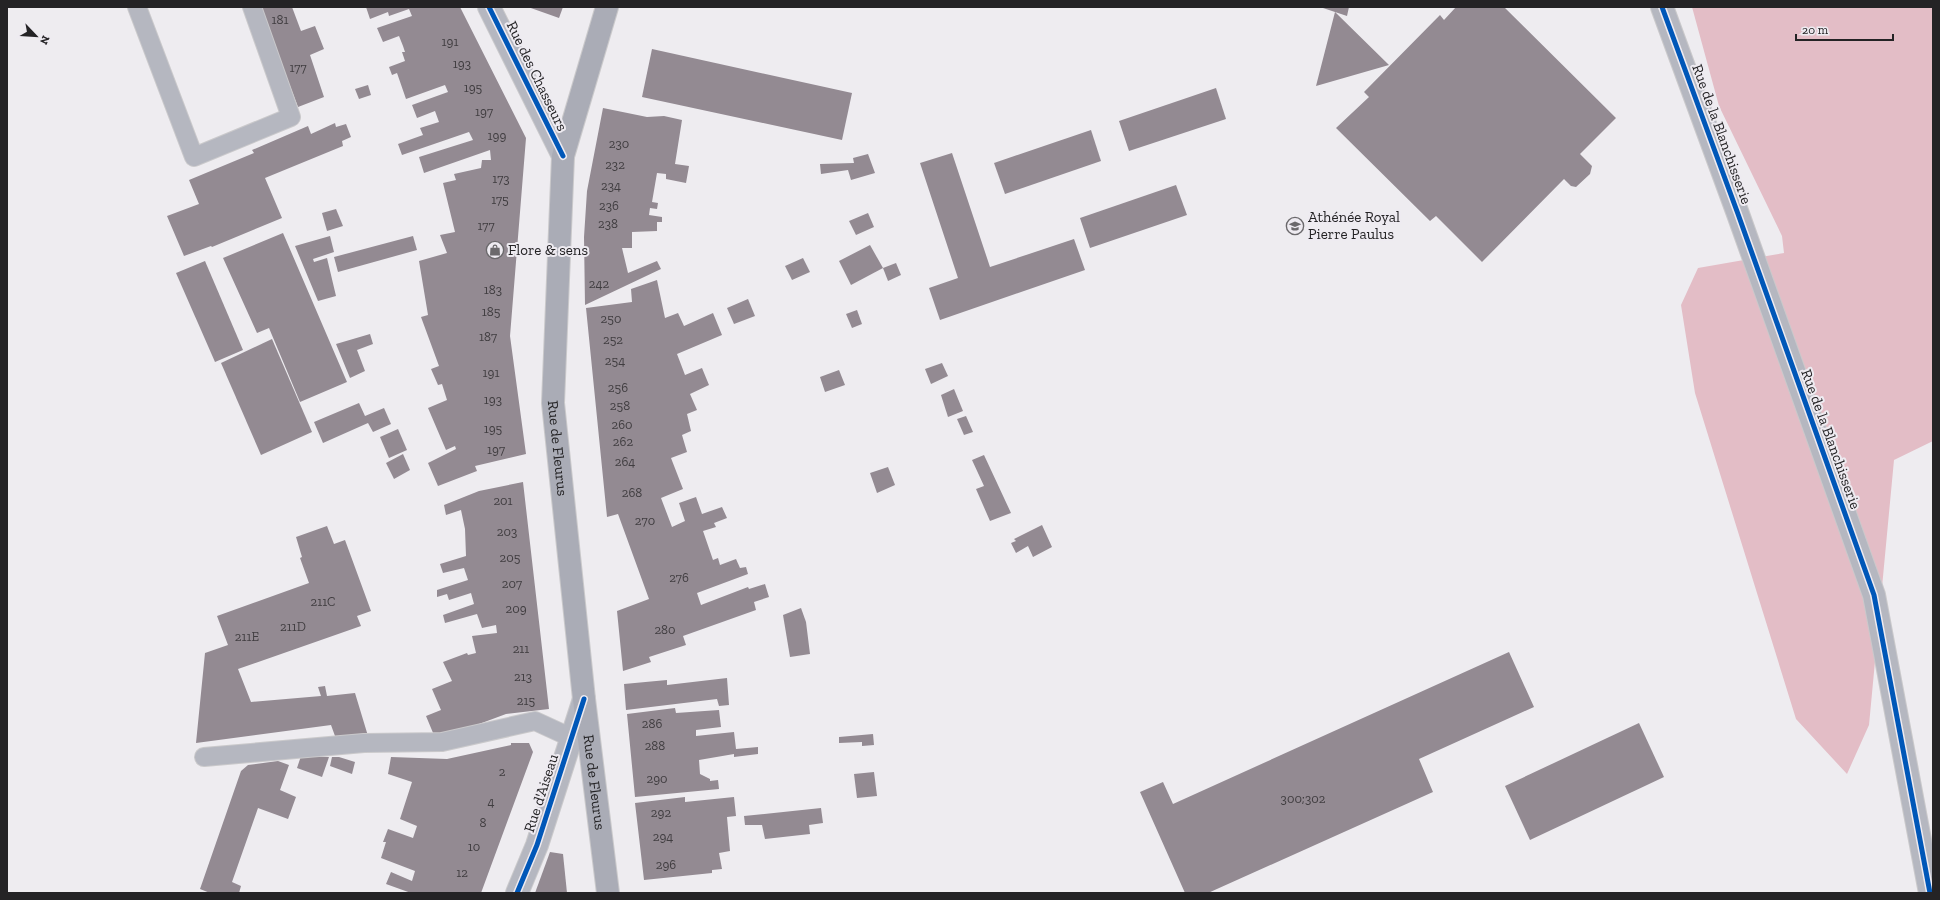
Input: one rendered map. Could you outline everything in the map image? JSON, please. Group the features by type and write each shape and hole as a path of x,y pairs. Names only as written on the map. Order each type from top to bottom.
{"main road":[{"name":"Rue de Fleurus","path":"607,7 563,156 553,403 584,699 608,893"}],"street":[{"name":"Rue des Chasseurs","path":"489,7 563,156"},
{"name":"Rue de la Blanchisserie","path":"1662,7 1738,214 1874,595 1930,893"},
{"name":"Rue d'Aiseau","path":"517,893 537,845 584,699"}],"lane":[{"path":"137,7 194,157 291,117 252,7"},
{"path":"204,757 364,743 442,742 535,721 572,738"}],"shaded area":[{"path":"1692,7 1933,7 1933,441 1894,460 1869,725 1847,774 1796,719 1695,393 1681,305 1698,268 1784,253 1782,236 1719,106"}],"building":[{"path":"260,7 292,7 301,31 315,26 324,49 310,55 324,97 298,107"},
{"path":"366,7 460,7 526,138 510,336 526,454 475,466 477,471 438,486 428,463 456,449 455,446 446,450 428,408 447,400 442,384 438,385 431,369 439,366 421,317 428,315 419,261 447,253 440,235 455,232 443,183 456,180 454,174 481,168 482,160 491,160 490,150 424,173 419,157 473,140 469,132 402,155 398,144 423,135 420,128 439,122 435,111 417,118 412,105 448,92 445,85 406,99 397,73 392,75 389,67 405,61 402,52 405,52 399,36 383,42 377,28 412,16 409,9 389,16 388,12 370,19"},
{"path":"528,7 563,7 559,18"},
{"path":"1320,7 1349,7 1347,16"},
{"path":"1456,7 1504,7 1616,118 1580,154 1592,166 1590,174 1576,187 1571,186 1564,179 1482,262 1436,216 1430,221 1336,128 1369,97 1364,92 1440,15 1444,20"},
{"path":"1335,12 1389,65 1316,86"},
{"path":"652,49 852,93 842,140 642,97"},
{"path":"368,85 371,95 359,99 355,89"},
{"path":"1216,88 1226,119 1129,151 1119,121"},
{"path":"603,108 647,117 664,116 682,120 675,164 689,166 686,183 666,179 666,174 657,173 652,202 658,203 657,209 650,208 649,215 662,217 662,222 657,222 657,231 632,232 632,248 622,248 628,273 657,261 661,269 585,305 584,237 587,191"},
{"path":"335,123 336,127 346,124 351,137 342,141 343,146 265,178 282,218 212,247 211,246 184,256 167,216 199,204 189,180 254,153 252,150 308,126 311,134"},
{"path":"1091,130 1101,161 1005,194 994,163"},
{"path":"952,153 990,267 1074,239 1085,270 940,320 929,288 958,278 920,163"},
{"path":"868,154 875,173 851,180 848,170 821,174 820,164 854,163 853,158"},
{"path":"1176,185 1187,215 1090,248 1080,218"},
{"path":"336,209 343,226 327,231 322,213"},
{"path":"868,213 874,227 856,235 849,221"},
{"path":"283,233 347,382 300,402 269,328 257,333 223,258"},
{"path":"330,236 334,252 313,259 314,262 327,258 336,296 318,301 295,246"},
{"path":"413,236 417,250 338,272 334,257"},
{"path":"870,245 883,268 851,285 839,261"},
{"path":"803,258 810,272 792,280 785,266"},
{"path":"205,261 243,350 215,362 176,273"},
{"path":"896,263 901,275 888,281 883,268"},
{"path":"657,280 665,318 678,313 684,326 713,313 722,335 677,354 685,375 702,368 709,385 690,394 697,410 687,414 691,431 682,435 687,452 671,458 683,489 661,498 672,527 685,521 679,503 696,497 702,514 722,507 727,518 714,523 716,527 703,531 713,560 718,558 720,565 736,559 740,568 746,567 748,574 697,593 701,605 748,587 749,589 765,584 769,597 754,602 756,610 683,636 686,645 649,657 651,662 623,671 617,611 649,599 618,514 607,517 586,308 632,302 631,289"},
{"path":"748,299 755,316 734,324 727,308"},
{"path":"857,310 862,324 852,328 846,314"},
{"path":"370,334 373,344 357,350 365,371 350,378 336,344"},
{"path":"272,339 312,432 261,455 221,363"},
{"path":"942,363 948,376 931,384 925,369"},
{"path":"839,370 845,385 825,392 820,377"},
{"path":"954,389 963,411 948,417 941,395"},
{"path":"359,403 365,416 384,408 391,424 373,432 368,423 323,443 314,422"},
{"path":"966,416 973,432 964,435 957,419"},
{"path":"398,429 407,450 389,458 380,437"},
{"path":"403,454 410,470 394,479 386,463"},
{"path":"984,455 1011,513 990,521 976,489 984,486 972,460"},
{"path":"888,467 895,485 877,493 870,473"},
{"path":"523,482 549,709 506,714 436,740 426,716 441,710 432,689 452,681 443,662 467,653 468,655 476,653 472,636 497,633 496,625 482,628 477,614 445,623 443,615 474,604 471,593 449,600 447,594 437,597 437,590 468,580 464,568 443,573 440,564 466,556 465,529 461,510 446,515 444,505 479,491"},
{"path":"1042,525 1052,547 1033,557 1028,546 1016,553 1011,543 1016,541 1014,539"},
{"path":"327,526 334,544 345,540 371,611 357,616 361,626 238,669 251,702 321,696 318,687 325,686 327,696 355,693 368,736 335,736 331,725 196,743 205,653 228,645 217,616 309,583 300,558 302,557 296,537"},
{"path":"801,608 806,622 810,654 790,657 783,615"},
{"path":"1509,652 1534,707 1419,759 1433,792 1208,893 1185,893 1140,792 1163,782 1173,804"},
{"path":"727,678 729,705 719,706 717,699 626,710 624,684 667,680 667,685"},
{"path":"675,708 676,713 719,710 721,727 696,730 696,736 734,732 736,749 758,747 758,754 734,757 734,754 699,760 700,774 710,779 710,781 718,780 719,789 635,797 627,714"},
{"path":"1639,723 1664,777 1530,840 1505,786"},
{"path":"873,734 874,745 862,746 862,742 839,743 839,737"},
{"path":"511,743 529,743 533,752 481,893 411,893 386,884 391,872 412,881 415,871 381,858 386,842 383,842 388,829 413,838 417,826 400,819 412,782 388,774 391,757 447,759 511,745"},
{"path":"301,756 329,757 322,777 297,768"},
{"path":"332,757 339,757 355,762 352,774 330,766"},
{"path":"278,761 289,765 280,790 296,797 288,819 258,808 232,882 241,886 239,893 210,893 200,889 241,771 248,765"},
{"path":"874,772 877,796 857,798 854,774"},
{"path":"685,797 685,802 734,797 736,816 727,817 730,851 719,853 722,869 712,870 712,873 644,880 635,803"},
{"path":"821,808 823,823 809,825 810,834 765,839 762,825 745,825 744,816"},
{"path":"550,852 563,854 567,893 535,893"}],"cycle path":[{"path":"489,7 563,156"},
{"path":"1662,7 1738,214 1874,595 1930,893"},
{"path":"517,893 537,845 584,699"}],"place":[{"name":"Athénée Royal Pierre Paulus","path":"1295,226"},
{"name":"Flore & sens","path":"495,250"}]}
